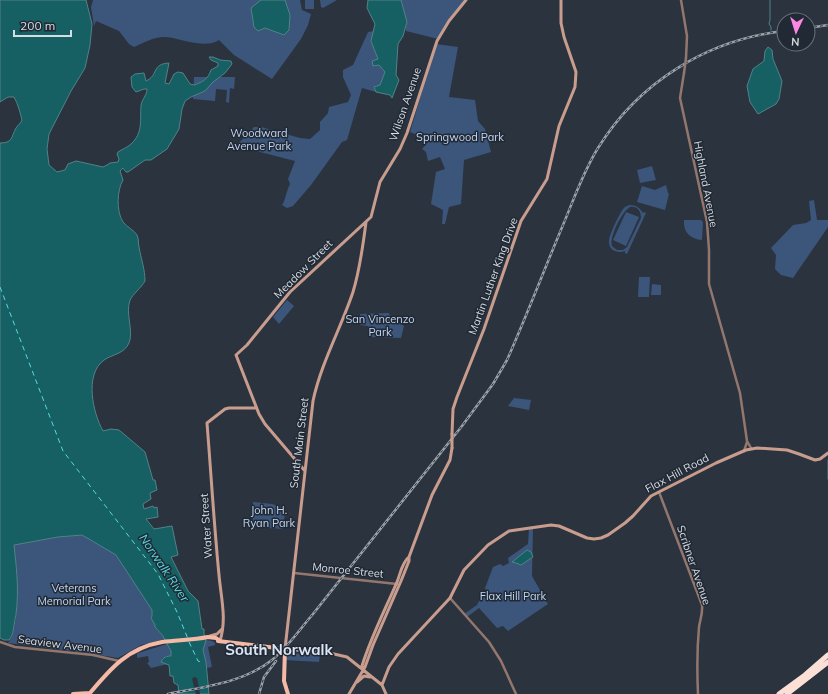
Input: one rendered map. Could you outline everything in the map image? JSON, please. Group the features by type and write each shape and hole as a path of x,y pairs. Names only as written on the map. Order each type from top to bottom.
{"highway":[{"path":"779,694 805,675 828,655"},
{"path":"787,694 828,662"}],"main road":[{"name":"Wilson Avenue","path":"370,218 380,182 406,136 436,41 449,21 466,0"},
{"name":"Martin Luther King Drive","path":"349,694 365,667 372,645 409,561 409,557 432,495 450,460 452,448 453,410 457,398 484,329 521,221 547,179 559,126 575,87 576,71 564,37 561,23 561,0"},
{"name":"Meadow Street","path":"256,408 236,355 247,345 290,292 370,218"},
{"name":"South Main Street","path":"285,649 314,395 353,291 360,262 366,222"},
{"path":"256,408 265,424 305,471"},
{"name":"Water Street","path":"220,641 224,615 219,575 207,422 225,409 256,408"},
{"name":"Flax Hill Road","path":"382,685 389,667 398,654 450,598 464,570 488,545 509,531 551,525 559,526 587,538 601,538 625,523 649,497 744,450 751,448 787,450 815,460 820,459 828,453"},
{"path":"73,694 90,693 109,670 119,661 142,648 162,642 207,637 217,634 223,628"},
{"path":"207,637 220,641 345,656 354,661 382,685 386,694"},
{"path":"285,649 284,681 288,694"},
{"path":"356,683 364,676 373,678"}],"street":[{"name":"Highland Avenue","path":"681,0 687,36 686,58 680,98 706,218 709,250 709,284 740,393 747,441 751,448"},
{"name":"Highland Avenue","path":"744,450 747,441"},
{"name":"Scribner Avenue","path":"659,491 702,606 703,612 698,640 698,694"},
{"name":"Monroe Street","path":"294,573 398,584"},
{"path":"450,598 489,642 501,662 516,694"},
{"name":"Seaview Avenue","path":"0,642 15,646 92,655 119,661"}],"green space":[{"path":"93,0 300,0 302,10 311,14 308,25 301,39 272,79 234,55 219,40 206,44 160,37 134,47 129,44 119,31 96,21 94,26 91,7"},
{"path":"305,0 314,0 314,9 305,9"},
{"path":"320,0 337,0 323,8 321,7"},
{"path":"401,0 466,0 457,9 438,39 406,31"},
{"name":"Woodward Avenue Park","path":"374,31 371,41 378,59 373,66 379,65 385,72 380,85 374,87 376,92 362,88 347,140 342,142 311,185 293,206 287,208 282,205 290,184 288,179 295,161 236,146 254,127 261,127 300,138 310,139 320,130 320,122 328,113 329,107 348,102 351,95 343,77 343,70 353,65 368,32"},
{"name":"Springwood Park","path":"436,44 458,47 449,97 475,100 478,121 485,129 491,152 464,160 461,204 449,207 445,224 442,224 443,210 431,204 436,172 445,169 440,157 428,161 426,152 422,149 430,140 410,132"},
{"path":"194,77 235,77 234,89 230,88 229,103 226,102 227,90 216,89 215,101 193,99"},
{"path":"652,166 656,180 640,183 637,170"},
{"path":"666,185 669,194 665,210 637,202 642,186 655,190"},
{"path":"814,200 817,220 828,220 828,227 793,278 781,275 775,269 776,255 771,248 793,225 806,223 811,220 809,201"},
{"path":"626,206 636,206 643,213 646,213 627,254 625,251 616,252 612,249 609,244 609,238 620,214","holes":["630,207 635,207 640,213 641,218 627,247 623,250 617,250 612,246 612,237 620,219"]},
{"path":"626,212 639,217 626,246 613,240"},
{"path":"684,220 701,220 703,222 702,240 694,238 688,234 685,228"},
{"path":"639,277 650,277 649,297 638,297"},
{"path":"652,284 661,285 661,295 651,295"},
{"path":"287,300 294,306 279,324 273,317"},
{"name":"San Vincenzo Park","path":"389,313 392,323 400,323 404,326 401,338 370,337 368,326 360,325 360,314"},
{"path":"514,398 531,400 529,410 508,406"},
{"name":"John H. Ryan Park","path":"253,502 272,504 284,508 285,515 282,529 253,527"},
{"name":"Flax Hill Park","path":"529,528 533,528 532,576 548,604 508,631 503,626 497,628 479,608 467,617 464,614 477,605 481,597 487,592 485,588 493,567 500,564 503,566 509,563 508,558 528,544"},
{"name":"Veterans Memorial Park","path":"82,535 116,555 152,610 153,616 151,618 155,627 165,639 141,645 118,658 8,643 12,636 16,618 14,545 58,537"},
{"path":"206,640 215,643 215,645 208,647 212,667 207,668 203,650"},
{"path":"167,644 171,652 171,656 162,659 163,662 168,664 151,668 147,663 149,662 148,656 137,658 138,653"},
{"path":"290,653 320,655 319,662 285,660"}],"water":[{"name":"Norwalk River","path":"0,0 86,0 92,24 90,45 85,68 71,91 49,134 47,149 49,165 57,172 65,170 68,164 76,161 103,167 110,163 118,162 118,152 135,140 140,126 141,104 147,89 136,92 132,87 131,77 135,74 144,73 146,81 153,76 160,65 169,63 165,83 169,84 174,74 178,72 183,73 190,84 194,85 205,80 211,70 218,66 218,63 211,60 209,57 231,61 232,64 225,73 213,82 205,91 185,101 182,109 179,129 167,149 151,160 145,160 128,172 126,172 123,168 120,171 123,180 119,189 119,212 123,222 138,236 145,281 130,300 128,311 131,333 127,347 104,360 94,375 92,384 92,394 96,414 103,431 111,429 119,430 145,452 157,490 150,493 151,499 143,504 144,509 153,506 154,508 157,507 158,517 146,519 154,529 172,526 178,555 171,557 188,591 198,601 202,629 204,629 206,640 203,650 206,662 209,694 179,694 178,685 174,683 173,676 170,676 169,665 161,662 165,657 171,656 171,651 163,636 155,627 151,618 152,610 116,555 82,535 58,537 14,545 17,585 16,615 13,633 9,640 0,638 0,143 9,141 22,120 14,97 8,97 0,102"},
{"path":"261,0 285,0 290,15 289,30 284,35 265,28 258,31 254,27 251,8"},
{"path":"368,0 401,0 407,22 403,36 398,44 396,75 399,80 392,98 390,95 376,92 374,87 380,85 385,72 379,65 373,66 372,61 378,59 371,41 375,24 367,8"},
{"path":"768,47 772,50 773,59 782,81 779,99 776,104 758,114 750,102 747,86 753,69 764,61 765,51"},
{"path":"527,550 531,552 533,557 521,565 512,562"}],"pier":[{"path":"194,677 197,678 200,694 196,694 192,679"}],"waterway":[{"path":"770,0 769,24 771,30"},
{"path":"828,465 828,479"}],"ferry route":[{"path":"0,287 63,451 158,574 177,612 188,639"},
{"path":"189,642 198,661 203,663"}],"railway":[{"path":"816,27 828,25"},
{"path":"168,694 236,679 261,668 278,655 289,644 462,426 493,384 507,360 588,166 598,148 615,124 634,103 655,84 678,68 702,55 728,44 756,36 776,32"},
{"path":"259,694 264,677 276,661"}],"district":[{"name":"South Norwalk","path":"279,650"}]}
